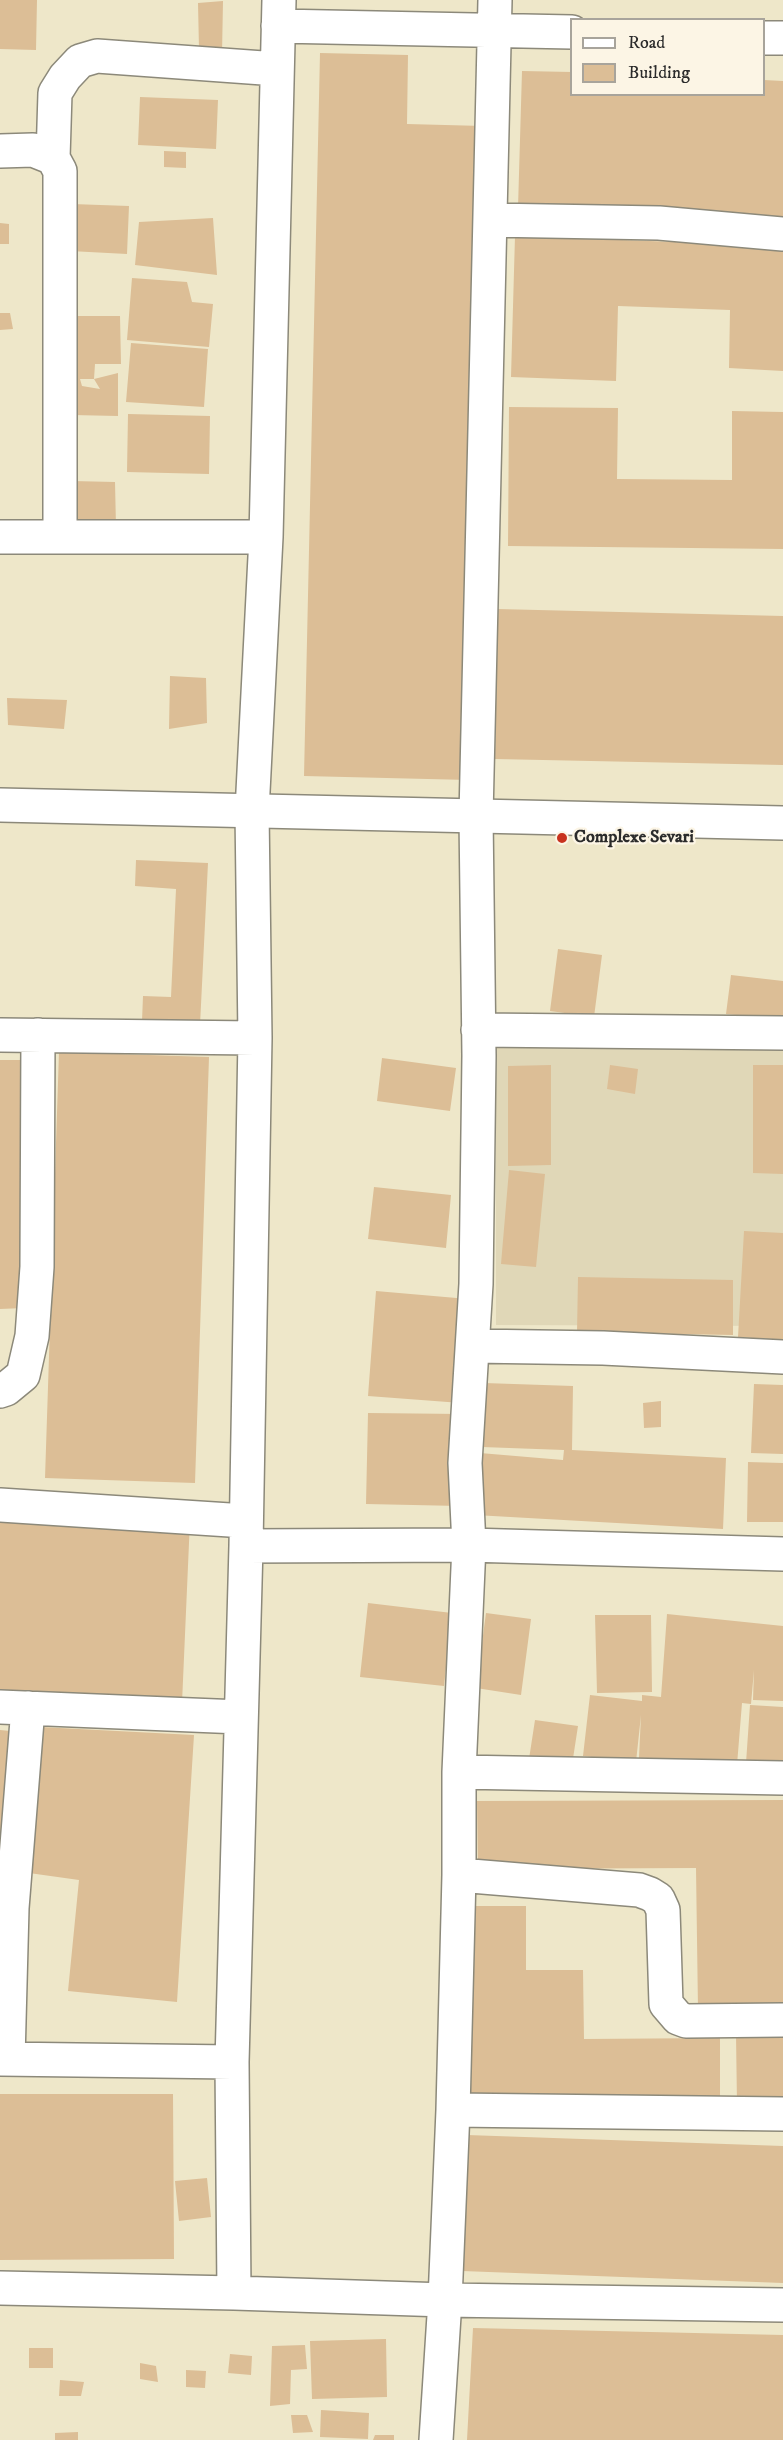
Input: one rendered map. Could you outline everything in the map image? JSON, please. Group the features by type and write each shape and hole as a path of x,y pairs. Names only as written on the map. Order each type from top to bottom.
{"street":[{"path":"234,2292 232,2062 255,1038 252,811 266,537 278,13 494,15 570,32"},
{"path":"436,2440 453,2110 459,1875 459,1772 469,1545 465,1463 476,1284 478,1029 476,816 494,15"},
{"path":"765,38 783,38"},
{"path":"60,537 60,171 53,158 55,93 65,77 80,61 97,56 277,69"},
{"path":"0,152 33,150 53,158"},
{"path":"490,220 659,223 783,234"},
{"path":"0,537 266,537"},
{"path":"0,805 783,823"},
{"path":"478,1029 783,1033"},
{"path":"0,1035 255,1038"},
{"path":"0,1391 23,1375 32,1336 37,1267 38,1035"},
{"path":"473,1346 603,1348 783,1357"},
{"path":"0,1505 245,1534 469,1545 783,1554"},
{"path":"232,2062 4,2059 12,1908 14,1708 240,1717"},
{"path":"459,1772 783,1778"},
{"path":"459,1875 639,1890 650,1894 658,1899 663,1910 666,2004 678,2018 686,2021 783,2020"},
{"path":"453,2110 783,2114"},
{"path":"0,2288 234,2292 445,2300 783,2305"}],"shaded area":[{"path":"496,1041 783,1041 783,1326 496,1325"}],"building":[{"path":"0,0 37,0 36,50 0,49"},
{"path":"223,1 222,54 199,49 198,3"},
{"path":"320,53 408,55 407,124 483,126 469,780 304,776"},
{"path":"522,71 570,72 570,96 765,96 765,80 783,81 783,218 518,208"},
{"path":"140,97 218,100 216,149 138,145"},
{"path":"164,151 186,152 186,168 164,167"},
{"path":"72,204 129,206 127,254 70,251"},
{"path":"213,218 217,275 135,265 139,222"},
{"path":"0,223 9,224 9,244 0,244"},
{"path":"515,236 783,246 783,371 729,368 730,310 618,306 616,381 511,377"},
{"path":"132,278 187,282 192,302 213,304 209,347 127,340"},
{"path":"0,313 10,313 13,329 0,330"},
{"path":"76,316 120,316 121,364 95,364 94,379 118,373 118,416 72,415 60,374 78,373 78,362 69,360","holes":["80,379 94,379 100,389 82,386"]},
{"path":"131,343 208,349 204,407 126,402"},
{"path":"509,407 618,408 617,479 732,480 732,411 783,412 783,549 508,546"},
{"path":"128,414 210,416 209,474 127,472"},
{"path":"72,481 115,482 116,527 72,522"},
{"path":"497,609 783,616 783,765 495,759"},
{"path":"170,676 206,678 207,723 169,729"},
{"path":"7,698 67,700 64,729 8,725"},
{"path":"136,860 208,863 200,1025 142,1021 143,996 171,997 176,889 135,886"},
{"path":"558,949 602,955 594,1017 550,1011"},
{"path":"731,975 783,981 783,1020 726,1014"},
{"path":"59,1052 209,1057 195,1483 45,1478"},
{"path":"382,1058 456,1068 450,1111 377,1101"},
{"path":"0,1060 22,1060 24,1308 0,1309"},
{"path":"551,1065 551,1165 508,1166 508,1066"},
{"path":"610,1065 638,1069 635,1094 607,1089"},
{"path":"753,1065 783,1065 783,1174 753,1173"},
{"path":"509,1170 545,1174 536,1267 501,1264"},
{"path":"374,1187 451,1195 446,1248 368,1239"},
{"path":"744,1231 783,1233 783,1340 738,1337"},
{"path":"578,1277 733,1280 733,1335 577,1332"},
{"path":"376,1291 468,1299 461,1403 368,1396"},
{"path":"484,1383 573,1386 572,1450 726,1458 723,1529 475,1515 480,1453 563,1460 564,1450 482,1447"},
{"path":"754,1384 783,1385 783,1454 751,1453"},
{"path":"661,1401 661,1427 644,1428 643,1403"},
{"path":"368,1413 462,1414 460,1506 366,1504"},
{"path":"748,1462 783,1463 783,1522 747,1522"},
{"path":"0,1511 190,1520 182,1703 0,1694"},
{"path":"368,1603 452,1613 444,1686 360,1677"},
{"path":"486,1613 531,1619 521,1695 476,1688"},
{"path":"667,1614 783,1626 783,1701 753,1700 754,1670 751,1704 742,1703 737,1765 639,1758 641,1715 636,1762 583,1756 590,1695 642,1701 642,1695 661,1697"},
{"path":"595,1615 651,1615 652,1692 597,1693"},
{"path":"750,1705 783,1707 783,1766 746,1763"},
{"path":"535,1720 578,1726 572,1765 529,1759"},
{"path":"40,1727 194,1735 177,2002 68,1991 79,1880 29,1873"},
{"path":"0,1730 10,1731 2,1841 0,1841"},
{"path":"783,1800 783,2010 698,2010 696,1868 478,1869 477,1801"},
{"path":"468,1906 526,1906 526,1970 583,1970 584,2039 720,2038 720,2099 469,2100"},
{"path":"736,2034 783,2034 783,2105 737,2105"},
{"path":"0,2094 173,2094 174,2259 0,2260"},
{"path":"467,2135 783,2146 783,2283 462,2271"},
{"path":"207,2178 211,2217 179,2221 175,2181"},
{"path":"473,2328 783,2335 783,2440 467,2440"},
{"path":"386,2339 387,2397 312,2399 310,2341"},
{"path":"305,2345 307,2369 291,2370 290,2404 270,2406 272,2346"},
{"path":"29,2348 53,2348 53,2368 29,2368"},
{"path":"230,2354 252,2356 251,2375 228,2373"},
{"path":"140,2363 156,2366 158,2382 140,2379"},
{"path":"186,2370 206,2371 205,2388 186,2387"},
{"path":"60,2380 84,2382 81,2396 59,2396"},
{"path":"321,2410 369,2413 368,2439 320,2437"},
{"path":"291,2415 307,2415 313,2432 293,2433"},
{"path":"78,2432 78,2440 55,2440 55,2433"},
{"path":"375,2435 394,2435 394,2440 373,2440"}],"place":[{"name":"Complexe Sevari","path":"562,838"}]}
